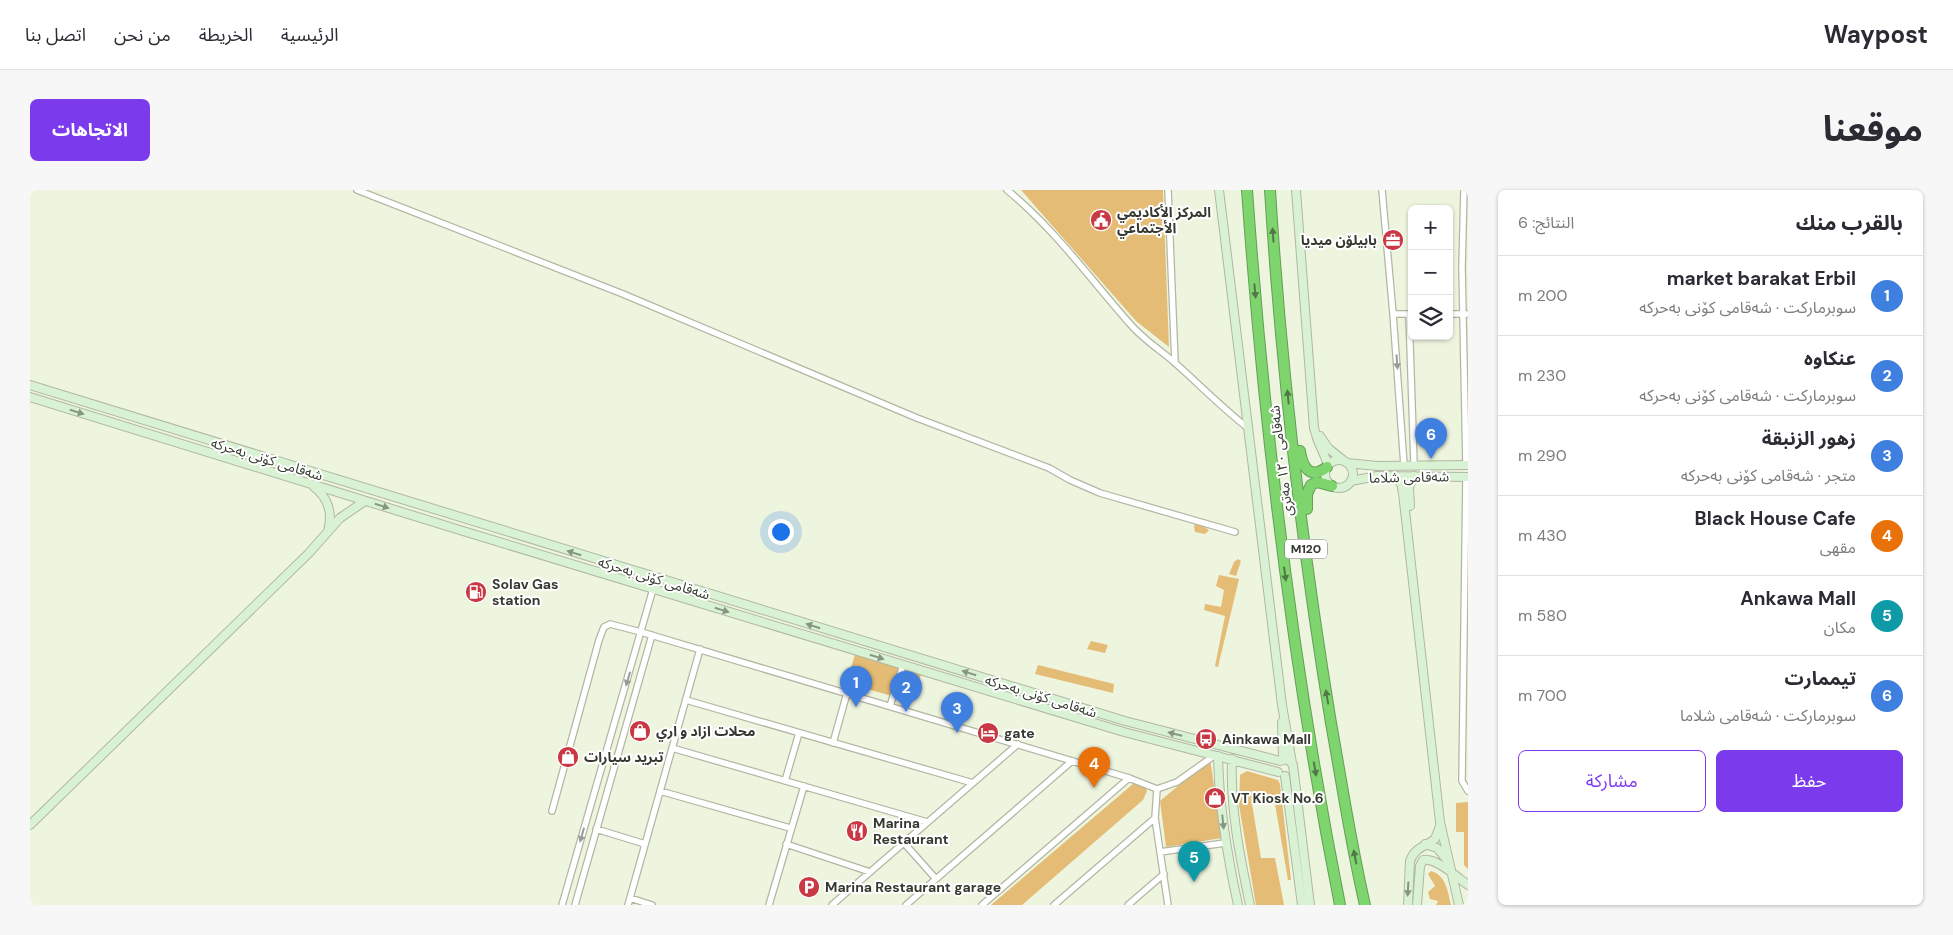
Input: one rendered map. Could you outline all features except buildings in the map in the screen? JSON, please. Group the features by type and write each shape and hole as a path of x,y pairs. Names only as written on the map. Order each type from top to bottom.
{"highway":[{"name":"شەقامی ١٢٠ مەتری","path":"1247,190 1263,381 1281,545 1313,755 1340,905"},
{"name":"شەقامی ١٢٠ مەتری","path":"1270,190 1290,417 1306,552 1324,682 1365,905"},
{"path":"1290,417 1299,441 1304,467 1316,472 1328,466"},
{"path":"1306,552 1309,524 1306,497 1308,490 1311,485 1318,482 1332,486"}],"street":[{"path":"356,190 623,294 917,418 1049,468 1070,480 1100,493 1235,532"},
{"path":"1007,190 1065,247 1133,327 1225,410 1248,428"},
{"path":"1168,190 1175,363"},
{"path":"1218,190 1282,705 1293,766 1310,905"},
{"path":"1296,190 1315,435 1328,466 1325,475 1326,479 1332,486"},
{"path":"1382,190 1404,465"},
{"path":"1464,190 1467,465"},
{"path":"1393,314 1408,314"},
{"path":"1411,340 1414,464"},
{"name":"شەقامی کۆنی بەحرکە","path":"30,386 1125,722 1282,760 1288,759 1293,766"},
{"name":"شەقامی کۆنی بەحرکە","path":"30,397 1124,732 1217,755 1282,774"},
{"path":"1312,400 1319,436 1328,448 1345,462"},
{"name":"شەقامی شلاما","path":"1328,466 1335,460 1377,466 1414,464 1467,465"},
{"name":"شەقامی شلاما","path":"1345,462 1353,473 1350,481"},
{"name":"شەقامی شلاما","path":"1332,486 1344,486 1350,481 1371,476 1467,477"},
{"path":"1394,476 1402,488 1409,536 1440,822 1434,849"},
{"path":"1409,536 1409,487 1414,476"},
{"path":"1467,477 1466,654 1462,781 1468,791"},
{"path":"309,483 320,492 328,505 330,519 327,533"},
{"path":"30,825 309,553 340,518 365,501"},
{"path":"562,905 653,589"},
{"path":"552,812 602,632 610,624 615,624 1018,744 1129,778 1157,789 1177,782 1217,755 1225,843 1238,905"},
{"path":"575,905 652,635"},
{"path":"652,905 629,902 700,649"},
{"path":"890,706 903,665"},
{"path":"833,743 847,693"},
{"path":"686,700 973,783"},
{"path":"1282,705 1282,760 1277,766 1288,785 1302,905"},
{"path":"785,781 799,733"},
{"path":"832,905 1018,744"},
{"path":"672,748 927,822"},
{"path":"1232,759 1231,781 1237,840 1250,905"},
{"path":"909,904 1072,761"},
{"path":"1282,774 1290,774 1293,766"},
{"path":"982,905 1129,778"},
{"path":"1219,781 1231,781"},
{"path":"768,905 804,786"},
{"path":"1157,789 1155,818 1168,905"},
{"path":"660,791 790,828"},
{"path":"1054,905 1155,818"},
{"path":"1440,822 1459,905"},
{"path":"596,829 645,844"},
{"path":"1444,839 1428,852 1429,858 1468,885"},
{"path":"904,843 936,879"},
{"path":"1160,852 1225,843"},
{"path":"786,844 870,872"},
{"path":"1408,905 1410,862 1415,851 1434,849 1448,862"},
{"path":"1417,905 1420,866 1423,860 1429,858"},
{"path":"1128,905 1164,874"}],"shaded area":[{"path":"1021,190 1163,190 1169,347 1136,321"},
{"path":"1195,524 1200,524 1209,530 1205,534 1195,532"},
{"path":"1238,559 1241,561 1236,576 1229,574 1234,562"},
{"path":"1219,575 1239,579 1218,667 1215,666 1225,616 1204,610 1205,604 1221,607 1224,590 1216,586"},
{"path":"1091,641 1108,645 1105,653 1087,649"},
{"path":"855,654 921,674 913,702 853,685 857,670 851,668"},
{"path":"1038,665 1114,684 1113,693 1035,674"},
{"path":"1210,759 1222,838 1166,847 1160,801"},
{"path":"1247,771 1278,780 1280,784 1291,880 1288,880 1275,804 1252,804 1261,858 1275,858 1284,905 1256,905 1239,805 1240,775"},
{"path":"1134,783 1145,787 1147,791 1143,800 1022,905 991,905"},
{"path":"1468,802 1468,869 1464,865 1464,832 1456,832 1456,803"},
{"path":"1431,871 1443,880 1451,905 1436,905 1438,901 1430,899 1428,892 1435,886 1428,874"}],"place":[{"name":"المركز الأكاديمي الأجتماعي","path":"1101,220"},
{"name":"بابیلۆن میدیا","path":"1393,240"},
{"name":"تیممارت","path":"1431,459"},
{"name":"Solav Gas station","path":"476,592"},
{"name":"market barakat Erbil","path":"856,707"},
{"name":"عنكاوه","path":"906,712"},
{"name":"محلات ازاد و اري","path":"640,731"},
{"name":"زهور الزنبقة","path":"957,733"},
{"name":"gate","path":"988,733"},
{"name":"Ainkawa Mall","path":"1206,739"},
{"name":"تبريد سيارات","path":"568,757"},
{"name":"Black House Cafe","path":"1094,788"},
{"name":"VT Kiosk No.6","path":"1215,798"},
{"name":"Marina Restaurant","path":"857,831"},
{"name":"Ankawa Mall","path":"1194,882"},
{"name":"Marina Restaurant garage","path":"809,887"}]}
